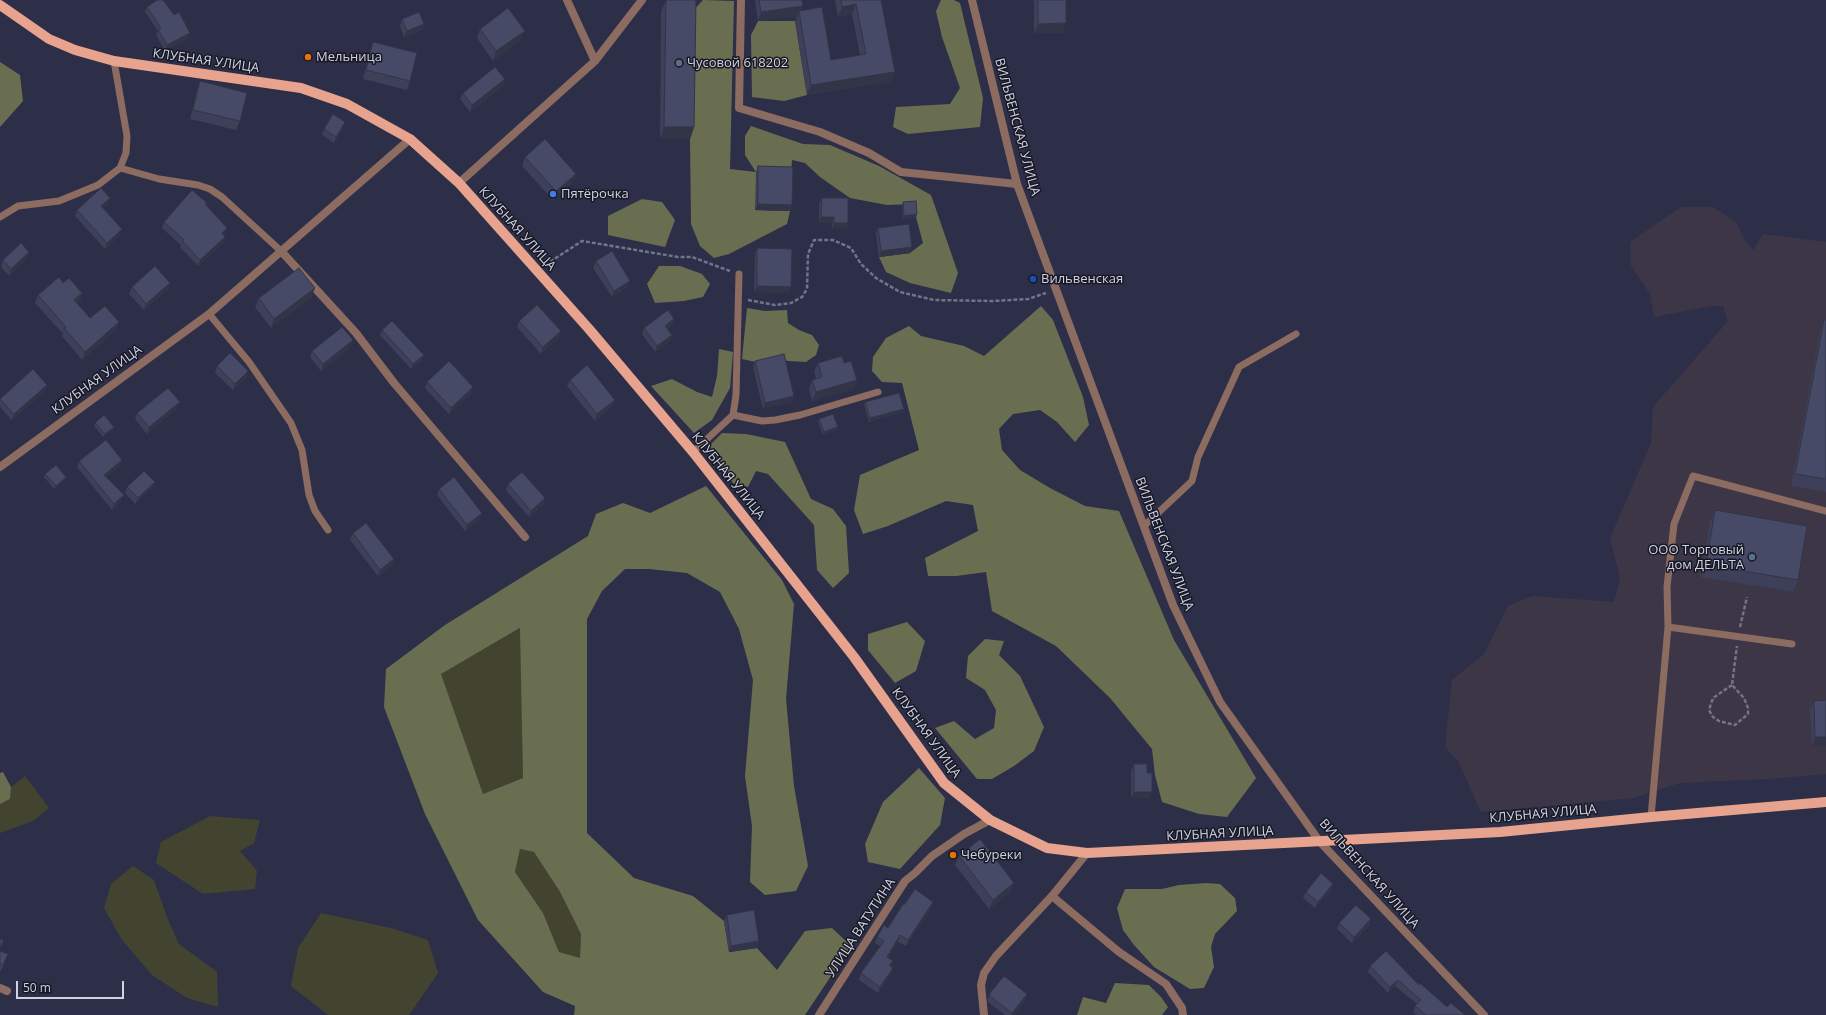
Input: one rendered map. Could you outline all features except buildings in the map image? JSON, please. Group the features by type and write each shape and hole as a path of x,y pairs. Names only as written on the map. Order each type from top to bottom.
{"main road":[{"name":"КЛУБНАЯ УЛИЦА","path":"0,5 49,39 75,50 114,61 301,88 347,104 410,139 459,183 537,270 693,452 854,657 944,783 990,820 1047,848 1087,854 1500,832 1826,802"}],"street":[{"path":"567,0 595,61"},
{"path":"459,183 595,61 642,0"},
{"path":"741,0 739,108 820,132 869,153 901,172 1017,184"},
{"name":"ВИЛЬВЕНСКАЯ УЛИЦА","path":"972,0 1017,184 1173,605 1220,702 1320,842 1484,1015"},
{"name":"КЛУБНАЯ УЛИЦА","path":"0,467 209,314 410,139"},
{"path":"280,251 356,333 394,383 525,538"},
{"name":"УЛИЦА ВАТУТИНА","path":"819,1015 904,881 915,873 932,856 964,834 990,820"},
{"path":"984,1015 981,985 984,973 996,956 1052,896 1087,854"},
{"path":"1052,896 1119,952 1166,984 1182,1008 1183,1015"}],"lane":[{"path":"0,217 18,206 59,201 98,186 120,168 126,153 127,136 114,61"},
{"path":"120,168 159,180 198,185 210,189 222,196 280,251"},
{"path":"693,452 733,415 736,395 738,298 740,274"},
{"path":"209,314 249,362 291,423 302,450 309,495 315,511 328,530"},
{"path":"1144,526 1192,481 1198,457 1239,368 1296,334"},
{"path":"733,415 762,420 775,420 800,415 878,392"},
{"path":"1651,817 1668,627 1667,587 1674,524 1694,476 1826,511"},
{"path":"1668,627 1792,644"}],"path":[{"path":"738,298 775,305 791,303 802,297 807,289 808,254 814,240 833,240 851,248 861,264 876,278 900,292 934,300 993,301 1028,299 1056,290"},
{"path":"537,270 582,241 663,255 692,257 740,274"},
{"path":"1732,685 1744,698 1748,708 1748,714 1735,725 1720,721 1713,717 1709,710 1713,698 1732,685 1738,637 1747,597"}],"shaded area":[{"name":"ООО Торговый дом ДЕЛЬТА","path":"1681,207 1713,207 1736,222 1744,239 1753,250 1763,234 1826,242 1826,774 1768,779 1680,783 1633,798 1481,812 1458,761 1445,747 1452,680 1484,654 1508,606 1533,596 1614,602 1620,578 1610,538 1651,443 1653,407 1728,321 1723,306 1711,306 1654,317 1650,294 1631,266 1630,242"}],"green space":[{"path":"703,0 734,1 730,169 756,172 745,155 745,136 751,126 803,144 830,145 879,166 931,195 958,273 951,293 910,283 886,272 879,257 910,253 923,243 916,217 915,204 887,205 850,198 820,177 805,163 792,160 791,173 755,210 790,211 787,224 729,254 714,258 700,246 691,224 691,13"},
{"path":"941,0 954,0 960,3 983,98 980,127 908,134 893,127 896,107 950,104 960,88 942,37 936,11"},
{"path":"758,21 795,21 807,95 784,101 752,97 751,35"},
{"path":"0,62 20,75 23,101 0,127"},
{"path":"642,199 662,202 675,220 665,247 608,235 608,216"},
{"path":"659,266 680,266 702,274 710,284 703,297 684,301 655,303 647,284"},
{"path":"1041,306 1053,320 1083,397 1089,425 1075,442 1057,422 1040,410 1013,414 999,429 1002,450 1020,470 1050,488 1085,506 1119,511 1174,640 1256,778 1227,817 1199,814 1162,802 1155,775 1152,749 1110,698 1056,646 992,611 986,572 956,576 928,576 925,558 978,531 973,505 946,501 888,526 863,534 854,510 860,475 919,450 902,383 882,382 872,371 873,357 886,338 909,326 921,336 964,346 984,356"},
{"path":"747,308 765,311 787,310 788,323 799,330 812,335 819,345 816,355 806,362 788,361 774,358 756,362 742,359"},
{"path":"719,349 733,352 730,388 712,420 694,433 651,386 672,379 697,392 712,397 717,376"},
{"path":"722,433 746,434 785,442 811,499 833,509 846,526 849,573 833,588 817,570 814,525 768,474 756,471 748,487 734,484 706,449"},
{"path":"706,486 782,580 794,604 786,699 794,786 808,866 796,891 765,895 750,882 752,826 745,776 753,680 739,629 720,592 687,573 649,569 625,569 602,591 587,619 587,833 634,878 693,896 724,921 729,952 757,948 777,970 805,931 832,928 851,946 805,1015 574,1015 575,1006 543,992 478,920 425,814 384,707 386,669 445,625 588,536 596,514 623,503 650,513","holes":["520,628 523,778 483,794 441,674","520,849 534,852 560,892 581,934 580,958 559,952 543,913 515,872"]},
{"path":"907,622 925,641 916,671 895,683 868,650 868,634"},
{"path":"521,628 523,778 483,794 440,674"},
{"path":"985,639 1004,641 999,655 1020,676 1044,727 1034,751 1014,766 992,779 977,779 935,728 954,721 975,739 994,728 996,710 985,690 966,678 968,656"},
{"path":"919,768 945,798 940,825 900,869 868,862 865,844 883,802"},
{"path":"3,772 11,787 10,799 0,804 0,773"},
{"path":"25,776 49,808 33,821 0,833 0,804 10,799 11,787"},
{"path":"210,816 260,820 254,843 240,851 257,871 255,889 203,894 156,863 161,842"},
{"path":"520,849 534,852 560,892 581,934 580,959 559,952 543,913 515,872"},
{"path":"133,866 154,880 168,920 179,944 217,972 218,1007 187,998 152,975 122,940 104,908 111,884"},
{"path":"1206,883 1220,884 1235,898 1237,911 1215,934 1211,947 1214,967 1204,988 1190,989 1154,967 1134,945 1123,930 1117,908 1125,889 1162,889 1179,885"},
{"path":"321,913 391,928 428,940 438,973 409,1015 328,1015 291,986 298,948"},
{"path":"1115,983 1149,985 1161,997 1168,1007 1162,1015 1077,1015 1083,997 1106,1003"}],"place":[{"name":"Мельница","path":"308,57"},
{"name":"Чусовой 618202","path":"679,63"},
{"name":"Пятёрочка","path":"553,194"},
{"name":"Вильвенская","path":"1033,279"},
{"name":"ООО Торговый дом ДЕЛЬТА","path":"1752,557"},
{"name":"Чебуреки","path":"953,855"}]}
